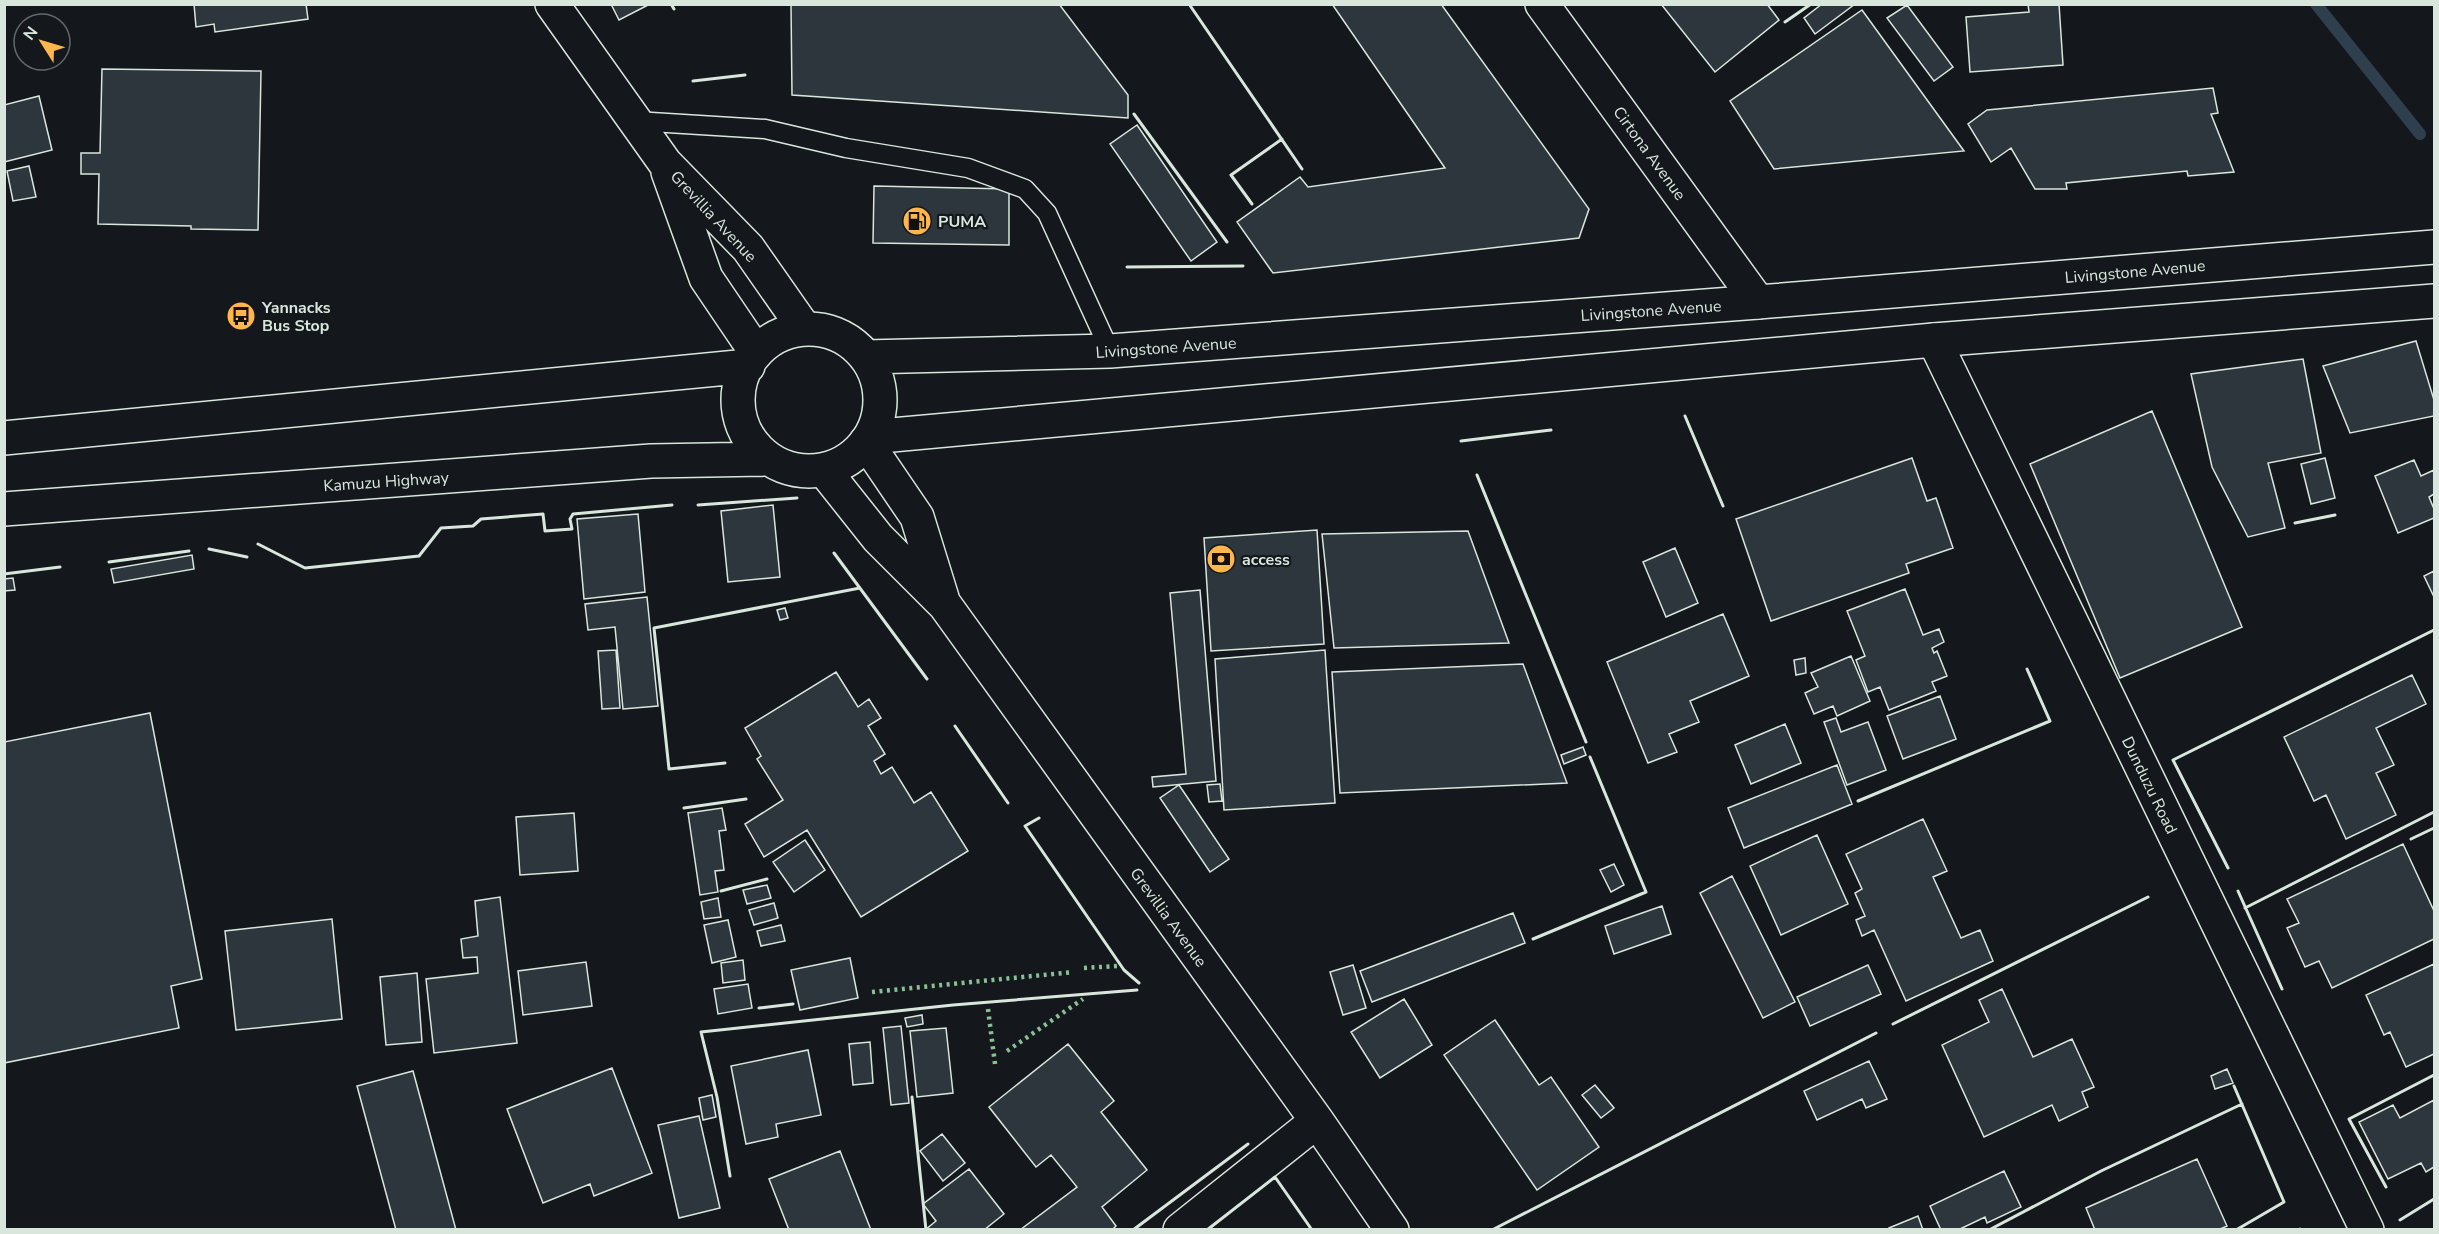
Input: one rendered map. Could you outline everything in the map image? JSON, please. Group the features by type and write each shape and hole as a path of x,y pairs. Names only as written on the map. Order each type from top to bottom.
{"main road":[{"name":"Grevillia Avenue","path":"552,4 665,163 748,248 804,328"},
{"name":"Cirtona Avenue","path":"1542,4 1758,302"},
{"name":"Grevillia Avenue","path":"665,163 706,278 752,359"},
{"name":"Livingstone Avenue","path":"866,357 1110,351 1758,302 2434,247"},
{"path":"868,439 1934,340 2434,300"},
{"path":"804,328 828,331 849,340 866,357 877,379 880,404 868,439 857,452 842,463 824,470 795,470 768,459 752,443 741,423 738,400 741,378 752,359 777,336 804,328"},
{"name":"Dunduzu Road","path":"1934,340 2367,1230"},
{"path":"4,438 752,359"},
{"path":"868,439 917,517 945,606"},
{"name":"Kamuzu Highway","path":"4,509 651,461 768,459"},
{"path":"824,470 878,538 945,606"},
{"name":"Grevillia Avenue","path":"945,606 1317,1121 1392,1230"},
{"path":"1180,1230 1317,1121"}],"lane":[{"path":"635,122 765,129 846,148 968,168 1025,189 1047,213 1110,351"}],"building":[{"path":"194,4 306,4 308,19 215,32 214,24 196,27"},
{"path":"611,4 650,4 619,20"},
{"path":"791,4 1059,4 1128,95 1128,118 792,95"},
{"path":"1332,4 1441,4 1589,209 1579,238 1273,273 1237,222 1300,177 1308,187 1445,168"},
{"path":"1661,4 1767,4 1779,20 1715,72"},
{"path":"1822,4 1855,4 1815,34 1804,18"},
{"path":"2028,4 2059,4 2063,65 1970,72 1966,17 2029,12"},
{"path":"1907,5 1953,67 1934,81 1887,18"},
{"path":"1862,10 1964,151 1774,169 1730,101"},
{"path":"102,69 261,71 258,230 98,224 99,174 81,174 81,153 100,153"},
{"path":"2213,88 2218,113 2211,114 2234,172 2188,176 2187,171 2066,183 2067,189 2035,189 2011,148 1991,162 1968,124 1987,110"},
{"path":"39,96 52,150 4,162 4,105"},
{"path":"1137,125 1217,242 1191,261 1110,144"},
{"path":"29,166 36,197 13,201 7,171"},
{"path":"874,186 1009,189 1009,245 873,243"},
{"path":"2416,341 2434,400 2434,416 2350,433 2323,366"},
{"path":"2303,359 2321,453 2268,463 2285,528 2248,537 2212,467 2191,374"},
{"path":"2152,411 2242,627 2120,678 2030,464"},
{"path":"1912,458 1927,501 1936,498 1953,548 1906,564 1909,573 1771,621 1736,519"},
{"path":"2325,458 2335,498 2311,504 2301,464"},
{"path":"2414,460 2421,476 2434,470 2434,494 2429,497 2434,509 2434,518 2398,533 2375,476"},
{"path":"773,505 780,577 728,582 721,511"},
{"path":"638,514 645,592 584,599 577,519"},
{"path":"1317,530 1324,644 1211,651 1204,538"},
{"path":"1468,531 1509,643 1334,648 1322,534"},
{"path":"1675,548 1698,603 1666,617 1643,562"},
{"path":"192,555 194,569 114,583 111,569"},
{"path":"2434,571 2434,597 2424,576"},
{"path":"13,578 15,590 4,591 4,579"},
{"path":"1905,589 1923,635 1939,629 1944,642 1932,648 1934,653 1937,651 1947,676 1932,682 1936,691 1889,710 1880,687 1868,692 1856,660 1865,656 1847,611"},
{"path":"1200,590 1216,781 1153,787 1152,777 1186,774 1170,593"},
{"path":"647,597 658,706 623,709 615,627 588,630 585,604"},
{"path":"785,608 788,618 780,620 777,610"},
{"path":"1723,614 1749,676 1690,701 1699,722 1669,734 1677,752 1648,763 1607,662"},
{"path":"616,650 620,708 602,709 598,651"},
{"path":"1325,650 1335,803 1224,810 1215,659"},
{"path":"1851,656 1870,701 1837,716 1833,706 1814,714 1805,693 1818,687 1811,673"},
{"path":"1805,658 1806,673 1796,675 1794,660"},
{"path":"1523,664 1567,783 1340,793 1332,672"},
{"path":"836,672 858,707 869,699 881,718 868,726 885,754 874,761 881,774 892,767 914,803 931,792 968,851 861,917 807,830 764,857 745,824 783,800 757,759 761,756 745,728"},
{"path":"2412,675 2426,704 2376,728 2394,765 2376,773 2396,815 2346,839 2326,795 2314,801 2284,737"},
{"path":"1940,696 1956,739 1903,759 1887,716"},
{"path":"150,713 202,979 171,986 179,1028 4,1063 4,742"},
{"path":"1836,718 1841,732 1868,722 1886,770 1847,785 1824,722"},
{"path":"1785,724 1801,763 1751,784 1735,745"},
{"path":"1583,747 1586,755 1564,764 1561,755"},
{"path":"1837,765 1852,804 1744,848 1728,808"},
{"path":"1220,784 1222,801 1209,802 1207,785"},
{"path":"1179,785 1229,859 1210,872 1160,798"},
{"path":"722,808 726,830 719,831 724,870 715,871 718,892 700,895 688,813"},
{"path":"574,813 578,871 520,875 516,817"},
{"path":"1923,819 1947,871 1933,877 1961,938 1980,930 1993,961 1906,1001 1874,930 1862,936 1856,920 1865,916 1855,893 1862,889 1846,854"},
{"path":"1817,835 1848,904 1781,935 1750,866"},
{"path":"805,840 825,870 794,892 773,862"},
{"path":"2403,844 2434,911 2434,939 2332,988 2319,961 2305,967 2287,928 2299,923 2287,899"},
{"path":"1614,864 1624,885 1611,892 1600,870"},
{"path":"1732,876 1795,1002 1763,1018 1700,893"},
{"path":"767,885 771,898 747,904 743,890"},
{"path":"500,897 517,1043 434,1053 426,979 478,973 477,957 463,958 461,939 478,936 475,901"},
{"path":"718,898 721,917 704,919 701,902"},
{"path":"774,903 778,918 754,925 749,910"},
{"path":"1662,906 1671,934 1614,954 1605,926"},
{"path":"1513,913 1525,943 1372,1002 1360,971"},
{"path":"332,919 342,1019 236,1030 225,931"},
{"path":"728,920 736,957 712,963 704,925"},
{"path":"781,925 785,941 761,946 757,931"},
{"path":"850,958 858,998 800,1010 791,970"},
{"path":"743,960 745,980 723,983 721,963"},
{"path":"586,962 592,1006 523,1015 518,971"},
{"path":"2434,964 2434,1054 2406,1067 2390,1032 2384,1035 2366,995"},
{"path":"1353,965 1366,1008 1343,1015 1330,972"},
{"path":"1868,965 1881,994 1810,1026 1797,997"},
{"path":"417,973 422,1042 386,1045 380,977"},
{"path":"748,984 752,1008 718,1014 714,989"},
{"path":"2002,989 2033,1057 2072,1039 2094,1087 2082,1092 2088,1107 2059,1121 2052,1105 1984,1137 1942,1045 1989,1022 1979,1000"},
{"path":"1404,999 1432,1045 1380,1078 1351,1032"},
{"path":"922,1015 923,1024 907,1027 905,1018"},
{"path":"1495,1020 1539,1085 1551,1077 1599,1147 1537,1190 1444,1055"},
{"path":"901,1026 909,1103 891,1105 883,1028"},
{"path":"946,1028 953,1093 917,1097 910,1031"},
{"path":"870,1042 873,1083 853,1085 849,1044"},
{"path":"1068,1044 1114,1101 1101,1112 1147,1170 1102,1207 1116,1226 1112,1230 1020,1230 1077,1187 1051,1155 1036,1167 989,1107"},
{"path":"808,1050 821,1115 776,1124 778,1137 746,1144 731,1066"},
{"path":"1869,1061 1887,1099 1866,1108 1862,1099 1817,1120 1804,1091"},
{"path":"612,1068 652,1173 594,1196 590,1184 543,1203 507,1109"},
{"path":"2227,1069 2233,1083 2215,1089 2211,1076"},
{"path":"413,1071 456,1230 396,1230 357,1086"},
{"path":"1595,1085 1614,1108 1601,1118 1582,1095"},
{"path":"712,1095 716,1117 703,1120 699,1098"},
{"path":"2434,1100 2434,1167 2426,1172 2421,1163 2388,1179 2359,1122 2393,1105 2400,1118"},
{"path":"699,1116 720,1208 679,1218 658,1125"},
{"path":"942,1134 965,1163 943,1181 920,1151"},
{"path":"840,1151 871,1230 789,1230 769,1179"},
{"path":"2197,1159 2227,1226 2218,1230 2095,1230 2086,1208"},
{"path":"969,1169 1004,1214 984,1230 925,1230 936,1221 923,1204"},
{"path":"2004,1171 2021,1207 1987,1223 1985,1217 1958,1230 1941,1230 1930,1206"},
{"path":"1918,1216 1923,1230 1890,1230 1889,1228"}],"waterway":[{"path":"2316,4 2420,134"}],"hedge":[{"path":"1084,968 1117,966"},
{"path":"872,992 1073,972"},
{"path":"1007,1051 1083,999"},
{"path":"988,1009 995,1064"}],"wall":[{"path":"671,4 674,9"},
{"path":"1189,4 1302,169"},
{"path":"1785,22 1811,4"},
{"path":"693,81 745,75"},
{"path":"1134,114 1227,242"},
{"path":"1252,204 1231,175 1282,139"},
{"path":"1127,267 1243,266"},
{"path":"1685,416 1723,506"},
{"path":"1461,441 1551,430"},
{"path":"1477,475 1586,742"},
{"path":"698,505 797,498"},
{"path":"258,544 305,568 419,556 441,528 473,526 481,519 543,514 545,531 572,529 570,519 573,514 672,505"},
{"path":"2295,523 2335,515"},
{"path":"209,549 247,557"},
{"path":"109,562 189,551"},
{"path":"834,553 927,679"},
{"path":"4,574 60,567"},
{"path":"725,763 669,769 654,628 860,588"},
{"path":"2228,868 2173,760 2434,630"},
{"path":"1858,801 2050,721 2027,669"},
{"path":"955,726 1008,803"},
{"path":"1533,939 1646,892 1590,757"},
{"path":"684,808 746,799"},
{"path":"2245,908 2434,812"},
{"path":"1039,818 1025,826 1124,970 1139,983"},
{"path":"2411,839 2434,828"},
{"path":"721,891 767,879"},
{"path":"2238,891 2282,989"},
{"path":"1893,1024 2148,897"},
{"path":"730,1176 717,1097 701,1032 953,1005 1137,990"},
{"path":"759,1008 793,1004"},
{"path":"1492,1230 1876,1033"},
{"path":"2386,1187 2349,1119 2434,1075"},
{"path":"2234,1086 2284,1202 2236,1230"},
{"path":"912,1097 926,1230"},
{"path":"1989,1230 2101,1171 2242,1104"},
{"path":"1133,1230 1248,1144"},
{"path":"1207,1230 1275,1177 1312,1230"},
{"path":"2400,1220 2434,1199"}],"place":[{"name":"PUMA","path":"917,221"},
{"name":"Yannacks Bus Stop","path":"241,316"},
{"name":"access","path":"1221,559"}]}
